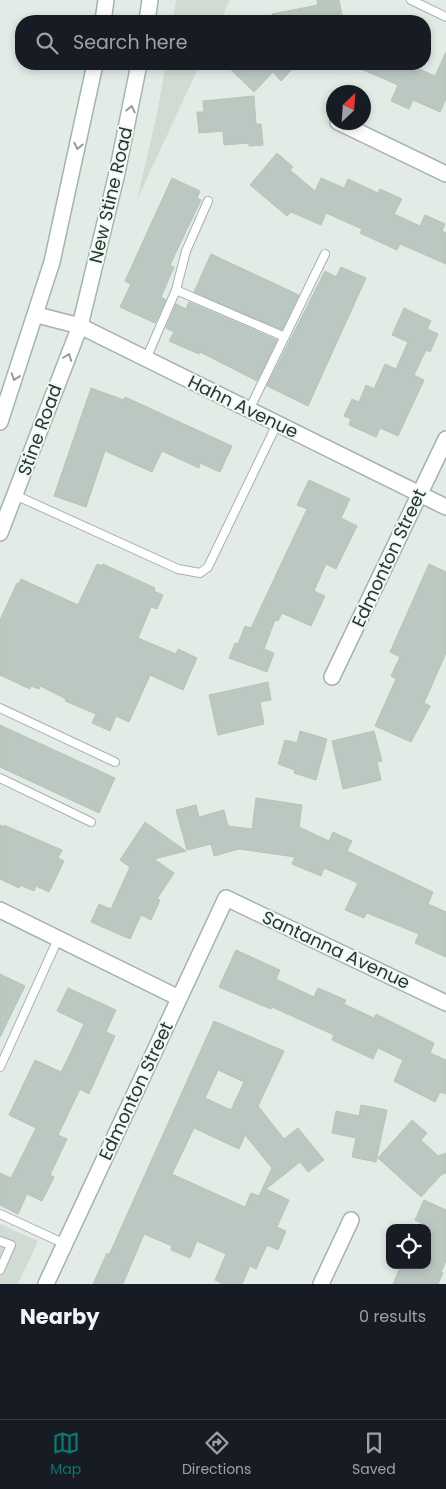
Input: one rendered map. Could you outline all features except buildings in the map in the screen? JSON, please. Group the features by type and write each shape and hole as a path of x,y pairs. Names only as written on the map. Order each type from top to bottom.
{"street":[{"path":"103,15 106,0"},
{"path":"148,15 150,0"},
{"path":"0,422 37,315 52,262 94,70"},
{"name":"New Stine Road","path":"80,326 117,173 138,70"},
{"path":"354,130 446,174"},
{"name":"Hahn Avenue","path":"37,315 80,326 446,507"},
{"name":"Stine Road","path":"0,533 80,326"},
{"name":"Edmonton Street","path":"332,677 446,439"},
{"name":"Edmonton Street","path":"46,1284 226,898"},
{"name":"Santanna Avenue","path":"226,898 446,1003"},
{"path":"0,910 179,998"},
{"path":"321,1284 352,1220"}],"lane":[{"path":"411,0 446,16"},
{"path":"146,359 176,290 186,251 208,201"},
{"path":"249,410 325,254"},
{"path":"176,290 285,337"},
{"path":"15,495 178,569 200,573 208,567 277,424"},
{"path":"0,708 115,762"},
{"path":"0,778 91,822"},
{"path":"0,1067 58,939"},
{"path":"0,1214 65,1244"},
{"path":"0,1241 11,1246 0,1270"}],"shaded area":[{"path":"176,0 230,0 223,15 174,15"},
{"path":"165,70 197,70 137,200"},
{"path":"0,1224 38,1241 18,1284 0,1284"}]}
